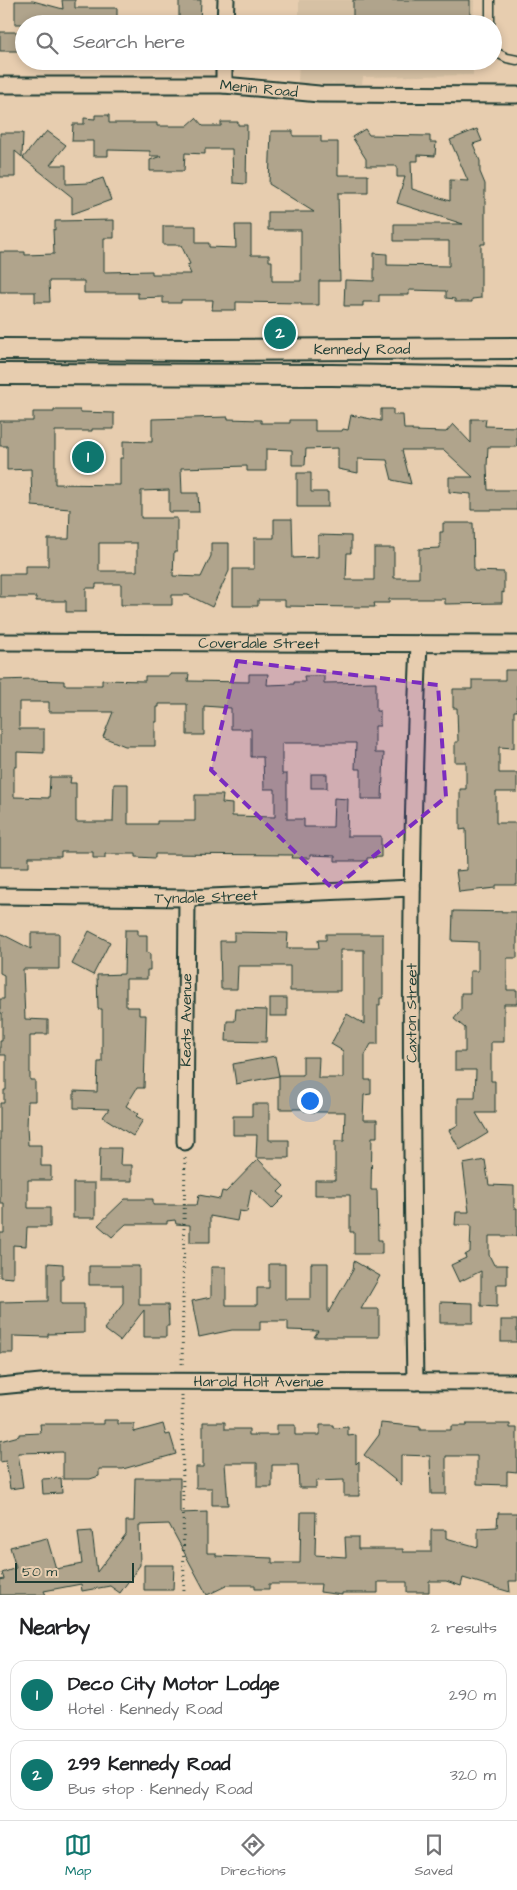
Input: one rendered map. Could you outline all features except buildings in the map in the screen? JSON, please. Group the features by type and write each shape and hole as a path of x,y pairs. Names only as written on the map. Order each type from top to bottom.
{"main road":[{"name":"Kennedy Road","path":"0,349 517,348"},
{"path":"88,350 88,374"},
{"name":"Kennedy Road","path":"0,374 322,374 517,378"}],"street":[{"path":"225,15 226,0"},
{"path":"224,70 224,85"},
{"name":"Menin Road","path":"0,85 224,85 319,94 517,95"},
{"name":"Coverdale Street","path":"0,642 517,644"},
{"name":"Caxton Street","path":"415,1382 411,1193 412,847 419,644"},
{"name":"Tyndale Street","path":"0,896 187,898 412,888"},
{"name":"Keats Avenue","path":"185,1142 187,898"},
{"name":"Harold Holt Avenue","path":"0,1386 51,1381 517,1382"}],"lane":[{"path":"490,0 490,15"},
{"path":"502,56 517,60"}],"highlighted area":[{"path":"237,661 438,685 446,797 333,889 211,770"}],"shaded area":[{"path":"299,0 474,0 473,15 299,15"},
{"path":"299,70 473,70 473,75 363,77 362,84 298,83"}],"place":[{"name":"299 Kennedy Road","path":"280,333"},
{"name":"Deco City Motor Lodge","path":"88,457"}]}
